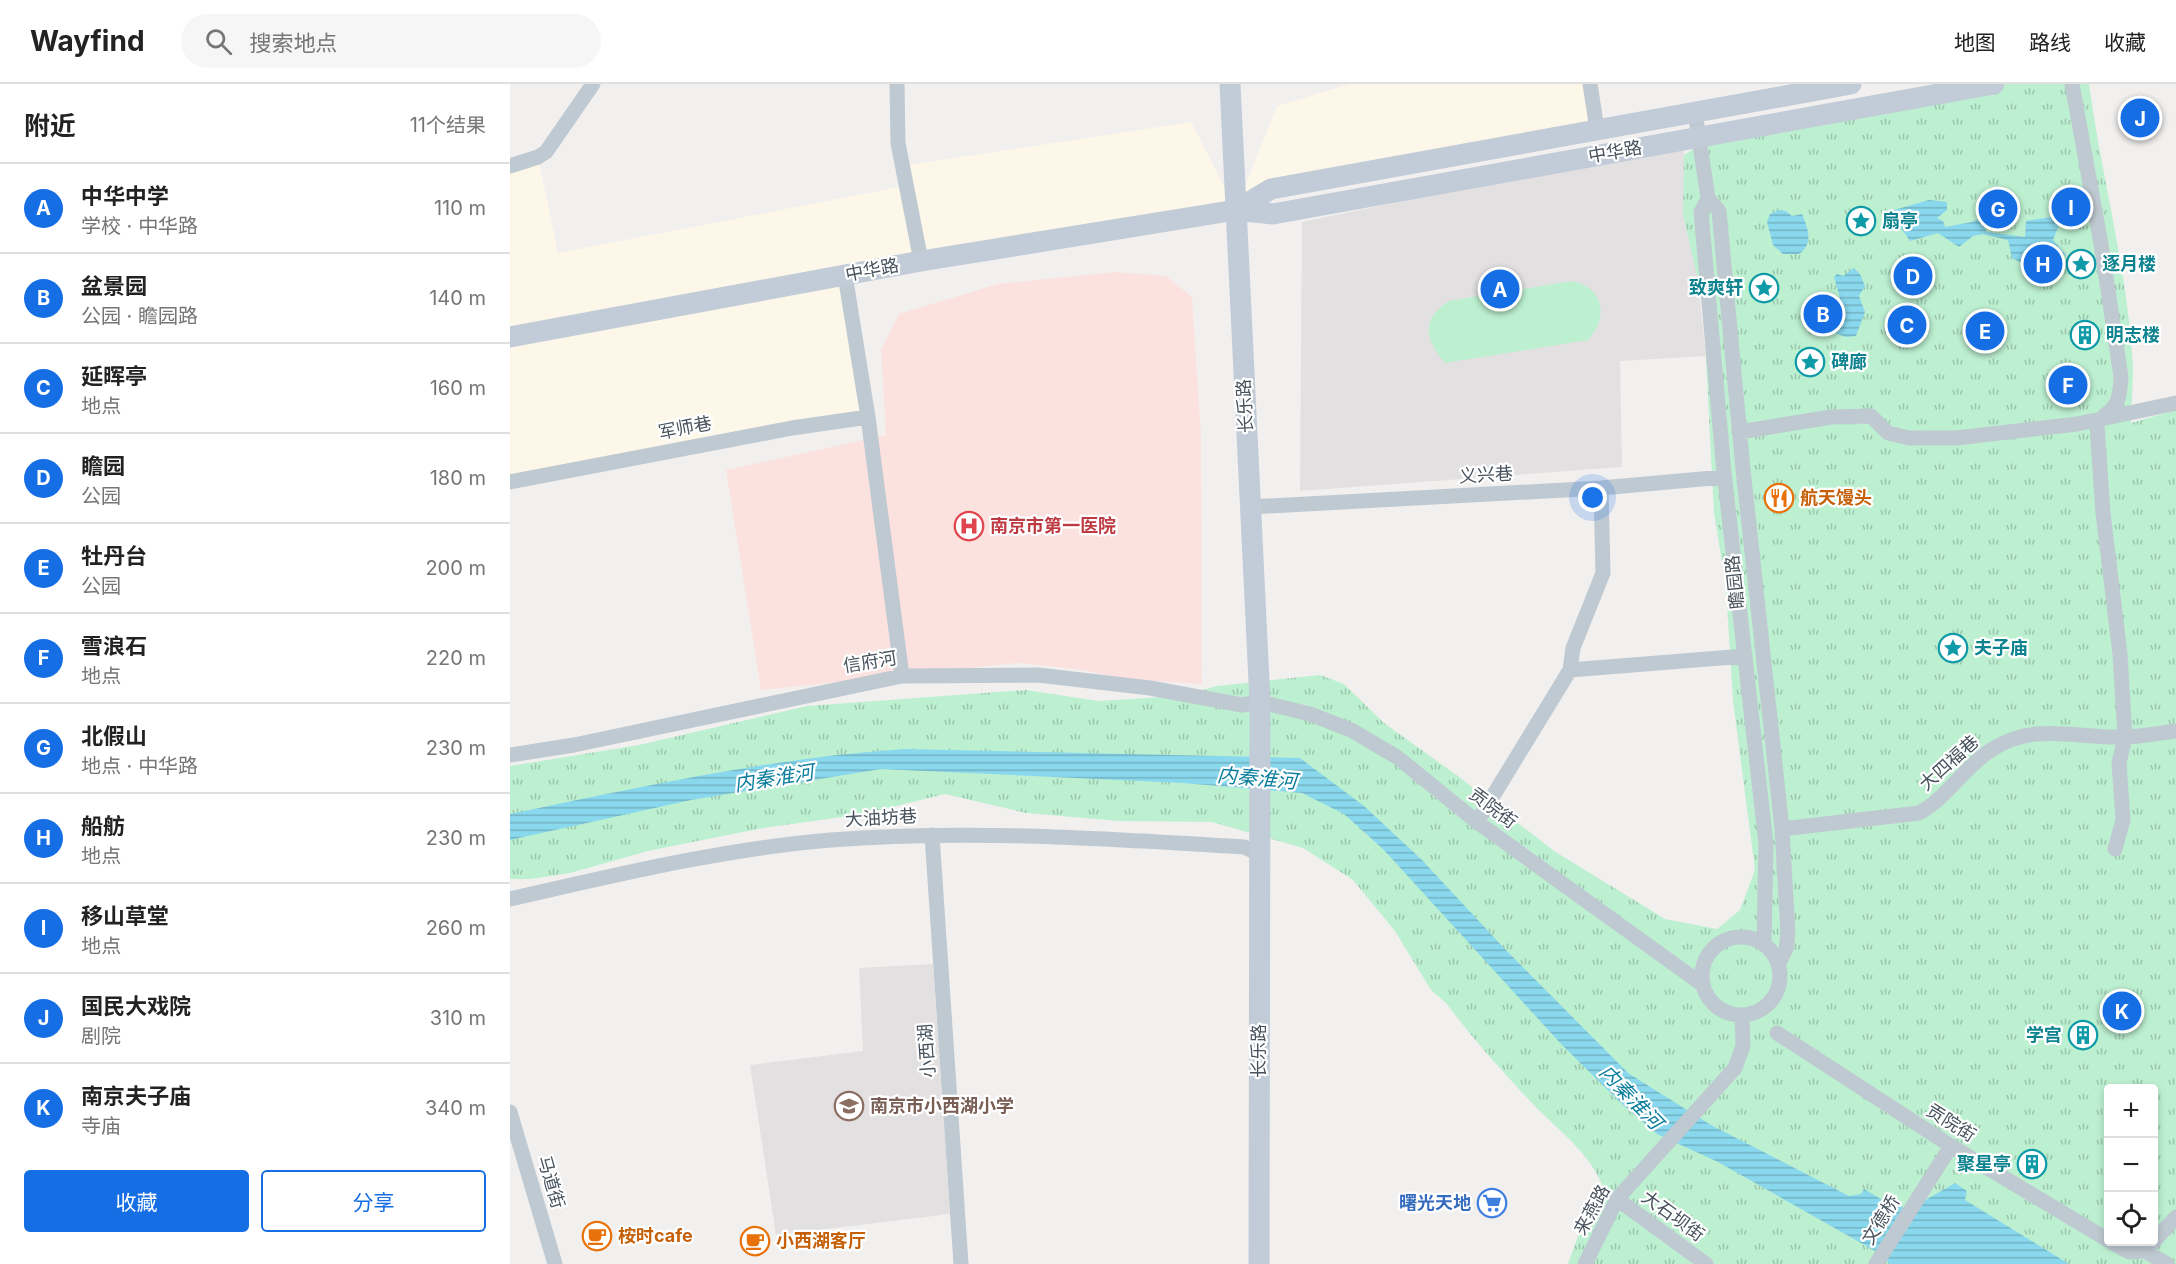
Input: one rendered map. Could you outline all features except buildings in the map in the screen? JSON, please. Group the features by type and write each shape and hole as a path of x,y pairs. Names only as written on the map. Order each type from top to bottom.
{"main road":[{"name":"长乐路","path":"1230,84 1250,507 1251,704 1260,729 1259,1264"},
{"name":"中华路","path":"1236,210 1271,189 1851,84"},
{"name":"中华路","path":"510,337 921,261 1236,210 1273,214 1939,89 1994,84"}],"street":[{"path":"510,166 546,152 593,84"},
{"path":"897,84 897,143 921,261"},
{"path":"1590,84 1597,129"},
{"path":"2072,84 2102,244 2121,377 2120,396 2114,408 2100,418 2097,425 2103,513 2120,654 2125,737 2119,763 2123,820 2115,849"},
{"name":"瞻园路","path":"1695,112 1708,198 1719,211 1739,432 1782,829 1788,934 1786,949 1778,965"},
{"name":"瞻园路","path":"1708,198 1701,212 1726,497 1766,844 1764,945"},
{"path":"845,275 868,417 902,676"},
{"path":"1739,432 1831,417 1871,416 1888,434 1909,438 1956,438 2077,424 2176,403"},
{"name":"军师巷","path":"510,482 792,428 868,417"},
{"name":"义兴巷","path":"1250,507 1601,488 1724,474 1728,479 1735,480 1740,478 1743,469"},
{"path":"1477,822 1570,670 1572,648 1603,573 1601,488"},
{"path":"1726,497 1730,490 1735,488 1743,490 1746,496"},
{"path":"1570,670 1745,656"},
{"name":"信府河","path":"510,755 574,745 857,683 902,676 1038,675 1150,688 1251,704"},
{"name":"贡院街","path":"1251,704 1310,714 1351,730 1397,757 1477,822 1703,984"},
{"name":"大四福巷","path":"1782,829 1918,813 1935,805 1963,773 1990,750 2021,734 2062,733 2125,737 2176,731"},
{"name":"大油坊巷","path":"510,899 684,859 830,841 932,835 1085,838 1259,846"},
{"name":"小西湖","path":"932,835 961,1264"},
{"path":"1752,939 1764,945 1778,965 1779,982 1773,999 1754,1013 1742,1015 1729,1013 1717,1007 1708,997 1703,984 1704,965 1714,948 1726,940 1752,939"},
{"name":"来燕路","path":"1586,1264 1617,1198 1735,1068 1743,1046 1742,1015"},
{"name":"贡院街","path":"1777,1033 1951,1146 2104,1237"},
{"name":"马道街","path":"510,1112 555,1264"},
{"name":"文德桥","path":"1876,1264 1951,1146"},
{"name":"大石坝街","path":"1617,1198 1706,1264"},
{"path":"2167,1264 2145,1251 2176,1217"},
{"name":"贡院街","path":"2115,1246 2126,1258 2145,1251"}],"shaded area":[{"path":"1350,84 1590,84 1597,129 1271,189 1236,210 846,275 868,417 510,482 510,166 538,157 558,253 905,186 902,166 1191,122 1236,209 1277,106"},
{"path":"1683,143 1706,356 1620,361 1622,467 1300,491 1302,222"},
{"name":"南京市第一医院","path":"1115,272 1166,276 1192,297 1201,436 1202,684 1125,679 1077,669 1017,663 761,690 726,470 886,435 881,349 899,314 998,284"},
{"name":"南京市小西湖小学","path":"933,964 950,1214 776,1235 750,1065 863,1051 859,968"}],"green space":[{"name":"夫子庙","path":"1981,84 2089,84 2126,296 2133,368 2131,423 2176,410 2176,1264 1568,1264 1577,1239 1604,1190 1591,1164 1520,1090 1446,1003 1431,990 1395,931 1353,880 1303,848 1212,822 1119,821 1026,813 945,794 864,814 763,828 648,851 570,873 531,879 510,879 510,766 639,745 807,706 1026,690 1098,701 1180,696 1217,686 1320,675 1344,684 1384,723 1458,776 1554,851 1665,919 1717,929 1740,910 1755,870 1733,701 1726,587 1714,513 1703,302 1683,215 1684,155 1725,129"},
{"path":"1572,281 1591,290 1600,304 1599,322 1588,340 1445,363 1433,346 1430,338 1430,323 1433,315 1449,301"}],"water":[{"path":"1929,200 1947,202 1947,210 1937,218 1943,221 1945,227 1972,222 1988,215 1989,220 1984,227 1987,232 2025,237 2026,221 2057,216 2059,225 2053,240 2066,255 2058,262 2058,272 2054,274 2036,261 2022,263 2012,258 2008,240 1983,234 1973,236 1959,247 1938,233 1910,241 1901,228 1891,222 1894,210"},
{"path":"1779,210 1786,211 1792,216 1802,214 1808,230 1808,240 1804,250 1799,254 1783,254 1773,245 1767,222 1770,214"},
{"path":"1854,268 1860,274 1865,286 1859,296 1865,312 1856,336 1846,337 1832,332 1840,298 1834,277 1837,274 1843,276"},
{"name":"内秦淮河","path":"904,749 1300,758 1364,806 1422,860 1502,946 1628,1073 1711,1125 1849,1196 1861,1194 1864,1189 1889,1204 1892,1202 1908,1210 1955,1183 1967,1191 1965,1200 2069,1264 1889,1264 1884,1256 1718,1162 1657,1134 1621,1103 1562,1045 1383,849 1344,814 1302,793 1183,783 881,769 691,800 510,840 510,814 755,766"}],"place":[{"name":"国民大戏院","path":"2140,118"},
{"name":"移山草堂","path":"2071,207"},
{"name":"北假山","path":"1998,209"},
{"name":"扇亭","path":"1861,221"},
{"name":"船舫","path":"2043,264"},
{"name":"逐月楼","path":"2081,264"},
{"name":"瞻园","path":"1913,276"},
{"name":"致爽轩","path":"1764,288"},
{"name":"中华中学","path":"1500,289"},
{"name":"盆景园","path":"1823,314"},
{"name":"延晖亭","path":"1907,325"},
{"name":"牡丹台","path":"1985,331"},
{"name":"明志楼","path":"2085,335"},
{"name":"碑廊","path":"1810,362"},
{"name":"雪浪石","path":"2068,385"},
{"name":"航天馒头","path":"1779,498"},
{"name":"南京市第一医院","path":"969,526"},
{"name":"夫子庙","path":"1953,648"},
{"name":"南京夫子庙","path":"2122,1011"},
{"name":"学宫","path":"2083,1035"},
{"name":"南京市小西湖小学","path":"849,1106"},
{"name":"聚星亭","path":"2032,1164"},
{"name":"曙光天地","path":"1492,1203"},
{"name":"桉时cafe","path":"597,1236"},
{"name":"小西湖客厅","path":"755,1241"}]}
